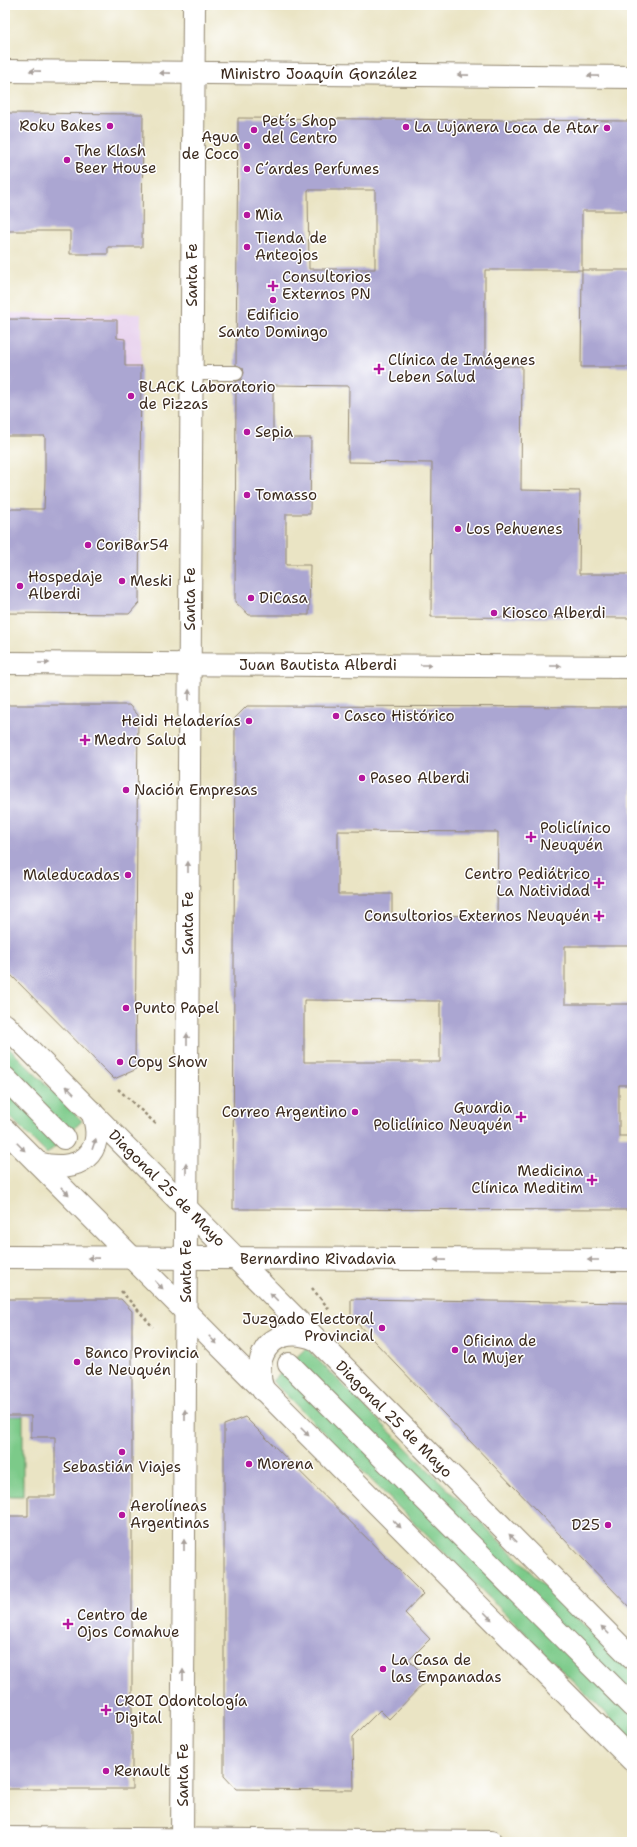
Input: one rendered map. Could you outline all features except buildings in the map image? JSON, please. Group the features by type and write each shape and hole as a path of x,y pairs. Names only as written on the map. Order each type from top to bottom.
{"street":[{"name":"Santa Fe","path":"182,1840 194,5"},
{"name":"Ministro Joaquín González","path":"5,71 632,77"},
{"name":"Juan Bautista Alberdi","path":"5,663 632,666"},
{"name":"Diagonal 25 de Mayo","path":"5,1025 632,1658"},
{"path":"5,1078 64,1138"},
{"path":"38,1164 60,1167 71,1166 82,1160 90,1152 96,1142 96,1132 92,1112"},
{"path":"5,1130 632,1760"},
{"name":"Bernardino Rivadavia","path":"5,1257 632,1260"},
{"path":"263,1390 259,1368 261,1358 268,1346 276,1339 286,1334 307,1336 315,1339"},
{"path":"289,1364 632,1706"},
{"path":"5,1838 491,1842"}],"lane":[{"path":"192,373 236,373"}],"path":[{"path":"118,1090 156,1124"},
{"path":"312,1287 331,1311"},
{"path":"121,1291 153,1327"}],"shaded area":[{"path":"5,313 141,314 141,366 5,365"}],"green space":[{"path":"5,1044 82,1121 47,1154 5,1112"},
{"path":"306,1348 632,1673 632,1740 272,1381"},
{"path":"5,1399 6,1416 23,1416 23,1496 5,1496"}],"place":[{"name":"Roku Bakes","path":"110,126"},
{"name":"La Lujanera","path":"406,127"},
{"name":"Loca de Atar","path":"607,128"},
{"name":"Pet´s Shop del Centro","path":"254,130"},
{"name":"Agua de Coco","path":"247,146"},
{"name":"The Klash Beer House","path":"67,160"},
{"name":"C´ardes Perfumes","path":"247,169"},
{"name":"Mia","path":"247,215"},
{"name":"Tienda de Anteojos","path":"247,247"},
{"name":"Consultorios Externos PN","path":"273,286"},
{"name":"Edificio Santo Domingo","path":"273,300"},
{"name":"Clínica de Imágenes Leben Salud","path":"379,369"},
{"name":"BLACK Laboratorio de Pizzas","path":"131,396"},
{"name":"Sepia","path":"247,432"},
{"name":"Tomasso","path":"247,495"},
{"name":"Los Pehuenes","path":"458,529"},
{"name":"CoriBar54","path":"88,545"},
{"name":"Meski","path":"122,581"},
{"name":"Hospedaje Alberdi","path":"20,586"},
{"name":"DiCasa","path":"251,598"},
{"name":"Kiosco Alberdi","path":"494,613"},
{"name":"Casco Histórico","path":"336,716"},
{"name":"Heidi Heladerías","path":"249,721"},
{"name":"Medro Salud","path":"85,740"},
{"name":"Paseo Alberdi","path":"362,778"},
{"name":"Nación Empresas","path":"126,790"},
{"name":"Policlínico Neuquén","path":"531,837"},
{"name":"Maleducadas","path":"128,875"},
{"name":"Centro Pediátrico La Natividad","path":"599,883"},
{"name":"Consultorios Externos Neuquén","path":"599,916"},
{"name":"Punto Papel","path":"126,1008"},
{"name":"Copy Show","path":"120,1062"},
{"name":"Correo Argentino","path":"355,1112"},
{"name":"Guardia Policlínico Neuquén","path":"521,1117"},
{"name":"Medicina Clínica Meditim","path":"592,1180"},
{"name":"Juzgado Electoral Provincial","path":"382,1328"},
{"name":"Oficina de la Mujer","path":"455,1350"},
{"name":"Banco Provincia de Neuquén","path":"77,1362"},
{"name":"Sebastián Viajes","path":"122,1452"},
{"name":"Morena","path":"249,1464"},
{"name":"Aerolíneas Argentinas","path":"122,1515"},
{"name":"D25","path":"608,1525"},
{"name":"Centro de Ojos Comahue","path":"68,1624"},
{"name":"La Casa de las Empanadas","path":"383,1669"},
{"name":"CROI Odontología Digital","path":"106,1710"},
{"name":"Renault","path":"106,1771"}]}
